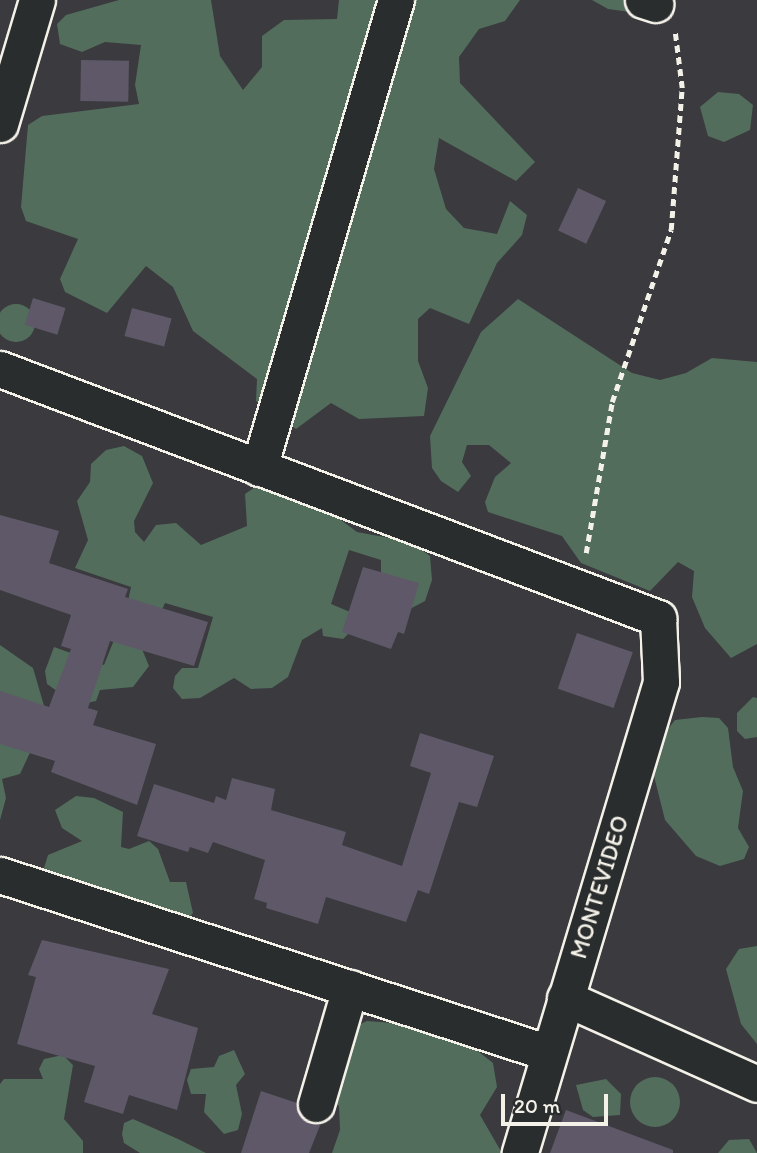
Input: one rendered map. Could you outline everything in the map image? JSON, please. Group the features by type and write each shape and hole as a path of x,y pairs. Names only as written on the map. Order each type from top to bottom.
{"street":[{"path":"0,124 37,0"},
{"path":"259,468 396,0"},
{"path":"0,369 580,588"},
{"name":"MONTEVIDEO","path":"520,1153 661,682 658,618 580,588"},
{"path":"0,875 549,1053"},
{"path":"316,1104 350,988"},
{"path":"565,998 757,1084"}],"path":[{"path":"580,588 612,402 671,230 682,88 673,12 649,2"}],"green space":[{"path":"119,0 211,0 220,56 243,90 262,67 262,36 284,20 337,19 339,0 520,0 505,21 479,29 459,57 460,83 535,162 516,181 439,138 434,169 446,209 464,228 497,234 510,201 527,215 522,235 497,263 469,324 430,308 418,319 418,361 428,388 424,416 359,419 331,403 296,429 256,401 257,379 193,331 173,287 146,266 107,313 65,292 60,279 78,239 26,221 21,207 28,125 42,116 139,104 135,85 141,45 105,42 82,52 60,44 57,24 66,15"},
{"path":"592,0 649,0 630,12 608,9"},
{"path":"718,92 739,94 753,105 750,130 724,142 708,136 700,107"},
{"path":"518,299 632,373 660,380 686,373 712,358 757,362 757,644 731,658 705,628 692,597 694,571 678,562 650,591 581,563 562,536 488,512 485,502 495,477 511,463 489,445 467,445 462,462 471,476 458,492 441,481 432,468 430,436 481,332"},
{"path":"16,304 29,310 35,323 29,336 16,342 3,336 -3,323 3,310"},
{"path":"124,446 142,456 153,483 134,521 135,532 144,542 156,525 176,523 201,545 247,526 245,494 258,485 313,499 357,532 411,542 430,556 432,580 425,601 406,611 381,583 381,560 349,550 331,604 355,614 353,629 343,639 323,636 322,628 302,640 288,677 272,688 251,689 234,678 200,698 182,699 173,688 175,676 182,668 198,668 213,617 165,603 160,614 128,601 131,587 75,568 88,540 77,501 90,482 91,464 106,450"},
{"path":"126,610 149,666 133,687 100,690 96,701 77,705 47,684 45,671 54,647 104,665"},
{"path":"0,645 33,668 47,716 20,774 2,779 6,798 0,820"},
{"path":"753,697 757,698 757,737 745,739 737,731 737,713"},
{"path":"719,718 728,728 733,767 743,791 738,828 749,847 744,859 720,866 696,856 665,820 652,768 657,743 675,720"},
{"path":"76,796 94,798 123,812 121,847 129,849 149,841 158,849 170,882 186,882 193,913 183,924 40,881 48,855 82,841 62,828 55,810"},
{"path":"757,946 757,1044 741,1024 726,969 739,949"},
{"path":"367,1021 417,1025 474,1048 493,1063 497,1087 480,1115 502,1153 332,1153 340,1130 339,1106 317,1091 343,1032"},
{"path":"234,1050 245,1074 236,1085 242,1114 238,1130 224,1134 204,1112 206,1094 191,1094 187,1080 191,1069 214,1067 219,1056"},
{"path":"63,1055 73,1065 64,1119 83,1141 83,1153 0,1153 0,1084 4,1079 43,1079 39,1069 44,1059"},
{"path":"655,1077 672,1085 680,1102 672,1119 655,1127 638,1119 630,1102 638,1085"},
{"path":"606,1079 621,1094 620,1115 593,1117 583,1110 576,1085"},
{"path":"133,1119 206,1153 140,1153 124,1143 122,1134 124,1123"},
{"path":"749,1139 757,1153 718,1153 729,1140"}],"building":[{"path":"81,60 129,61 128,102 80,101"},
{"path":"578,188 606,201 586,244 558,231"},
{"path":"33,298 66,308 57,335 25,325"},
{"path":"132,308 172,319 164,347 124,336"},
{"path":"0,515 59,531 49,563 128,589 125,597 208,622 194,666 110,641 88,708 98,711 93,725 156,744 137,805 51,772 55,761 0,744 0,691 49,707 71,649 61,646 71,615 0,590"},
{"path":"363,567 419,583 404,634 398,632 391,649 342,632"},
{"path":"577,633 633,652 614,708 558,689"},
{"path":"420,733 494,756 477,807 459,802 429,894 418,890 406,922 326,897 318,924 266,908 267,903 254,899 265,860 213,842 208,853 190,847 188,852 137,836 154,784 214,803 216,796 226,800 232,778 275,789 271,810 346,832 342,845 402,866 431,773 410,766"},
{"path":"42,940 169,969 152,1014 198,1028 177,1110 129,1095 123,1114 84,1102 95,1066 17,1044 36,977 28,975"},
{"path":"261,1091 297,1103 302,1118 321,1123 309,1153 241,1153"},
{"path":"566,1110 673,1150 673,1153 550,1153"}]}
